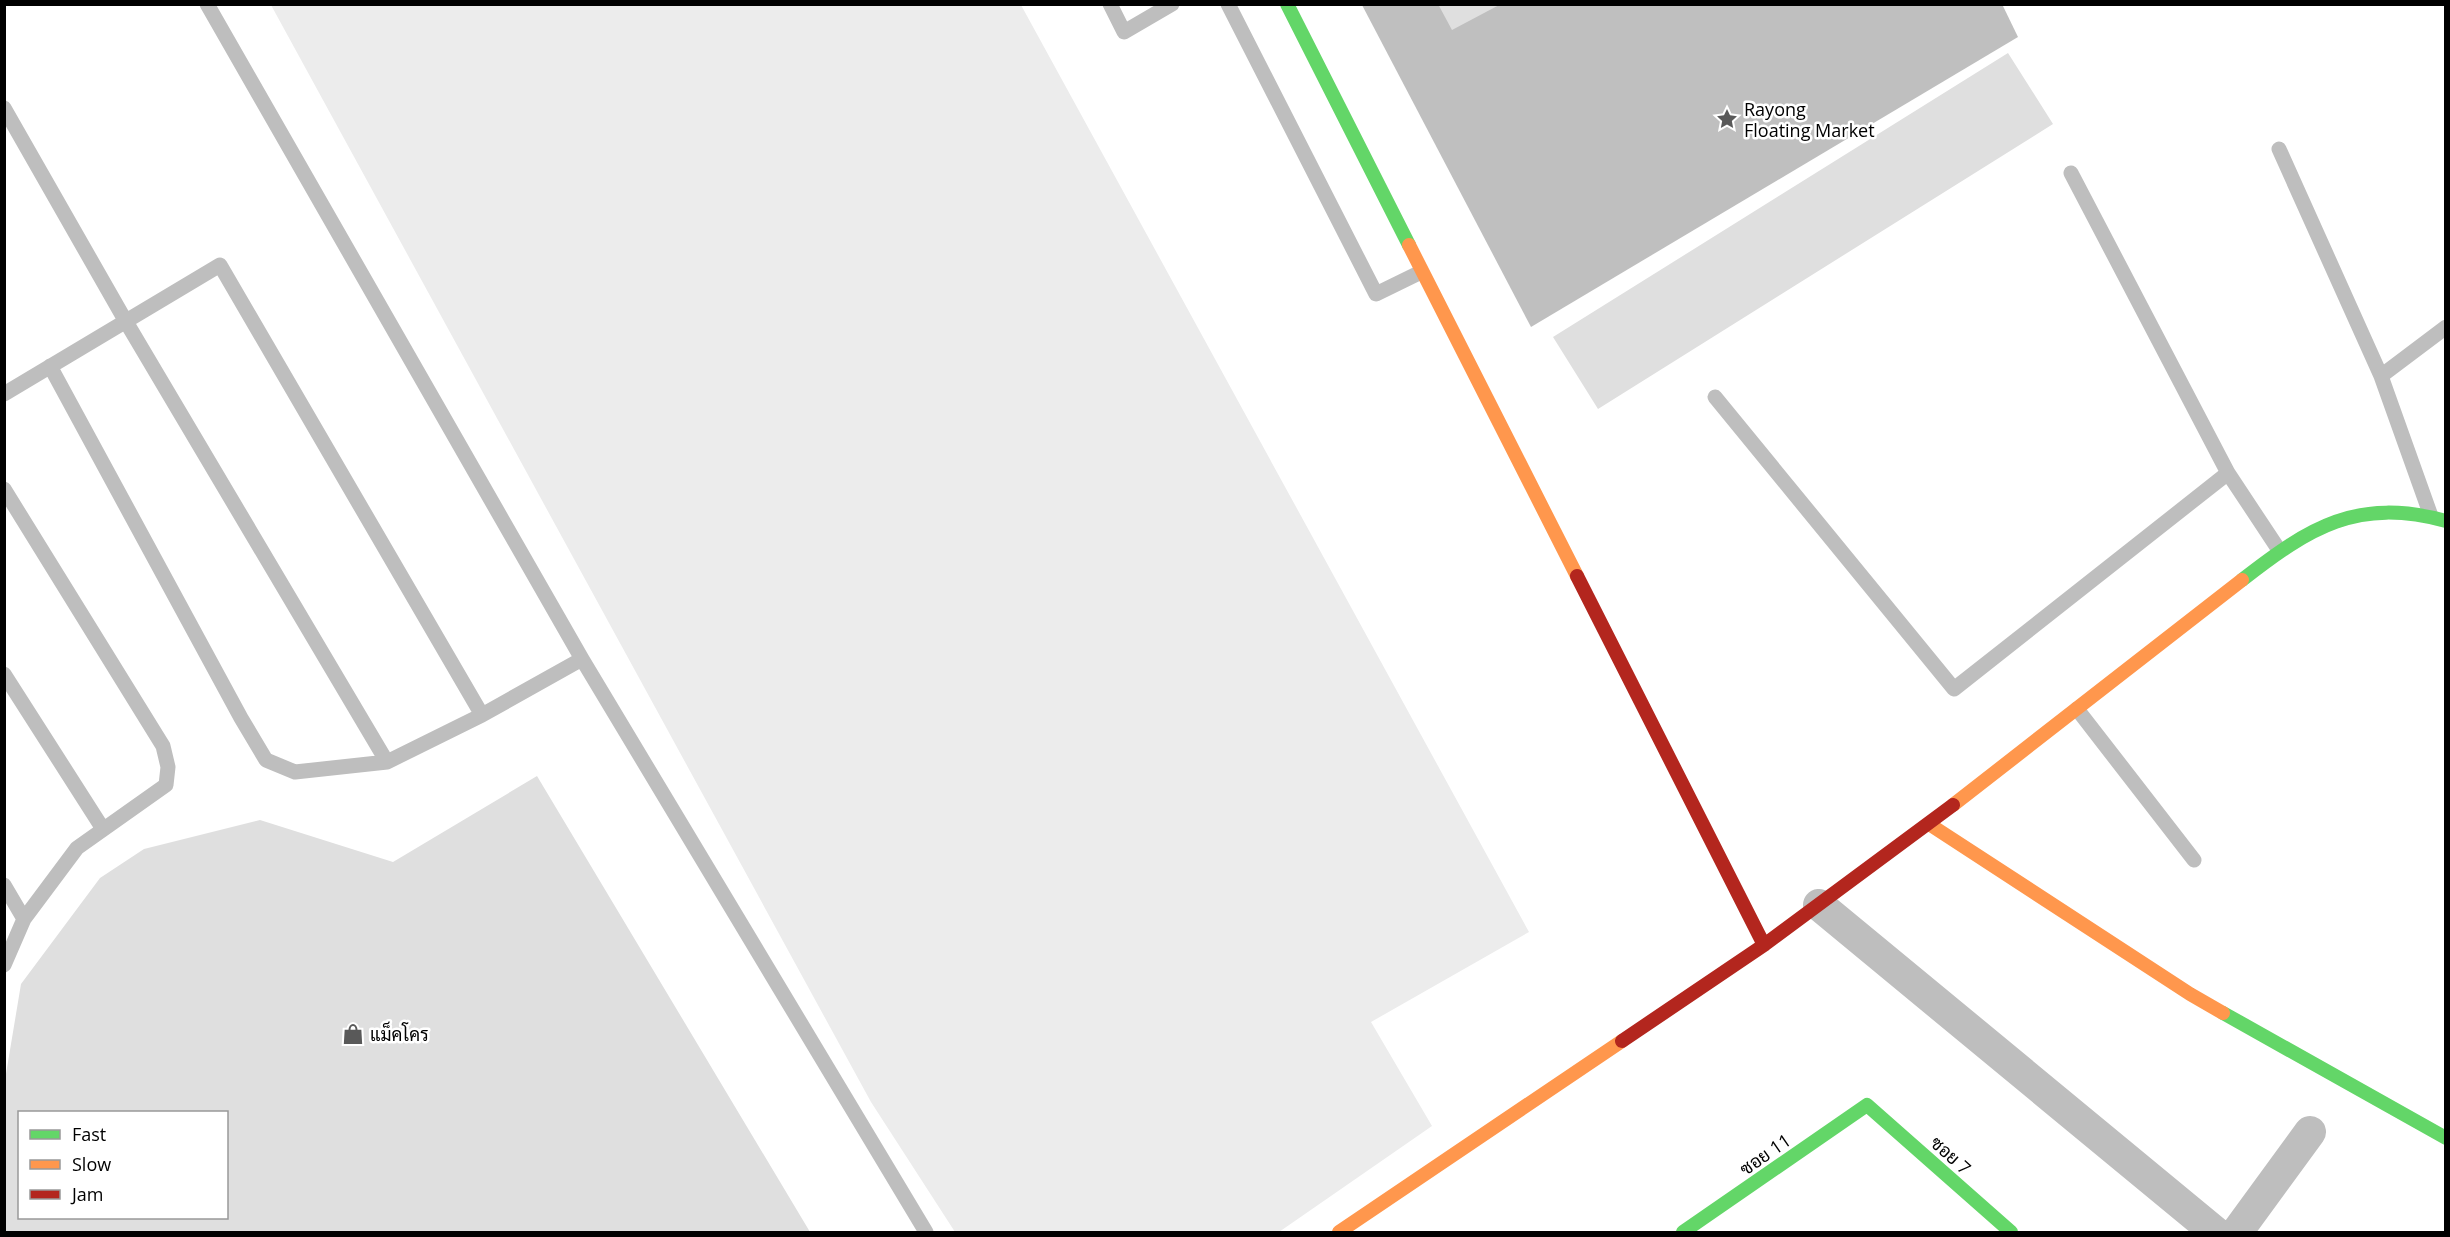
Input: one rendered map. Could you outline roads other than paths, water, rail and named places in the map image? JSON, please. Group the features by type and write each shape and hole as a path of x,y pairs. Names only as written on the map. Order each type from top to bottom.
{"street":[{"path":"1287,4 1764,945"},
{"path":"1339,1233 1764,945 1929,824 2279,550 2321,525 2356,515 2394,512 2438,519"},
{"path":"1929,824 2190,994 2445,1138"},
{"path":"1819,905 2215,1233"},
{"name":"ซอย 11","path":"1683,1233 1867,1105"},
{"name":"ซอย 7","path":"1867,1105 2011,1233"},
{"path":"2237,1233 2310,1132"}],"lane":[{"path":"207,4 582,659 926,1233"},
{"path":"1110,4 1124,32 1172,4"},
{"path":"1228,4 1376,294 1421,272"},
{"path":"4,108 125,321 387,762"},
{"path":"2279,149 2381,376 2438,519"},
{"path":"2071,173 2228,473 2279,550"},
{"path":"4,394 220,265 482,715"},
{"path":"2381,376 2445,327"},
{"path":"50,366 235,708 266,759 296,772 387,762 482,715 582,659"},
{"path":"1715,397 1954,689 2228,473"},
{"path":"4,489 163,747 168,767 166,785 77,848 24,919 4,965"},
{"path":"4,674 103,829"},
{"path":"2077,709 2194,860"},
{"path":"4,885 24,919"}],"place":[{"name":"Rayong Floating Market","path":"1727,119"},
{"name":"แม็คโคร","path":"353,1034"}]}
